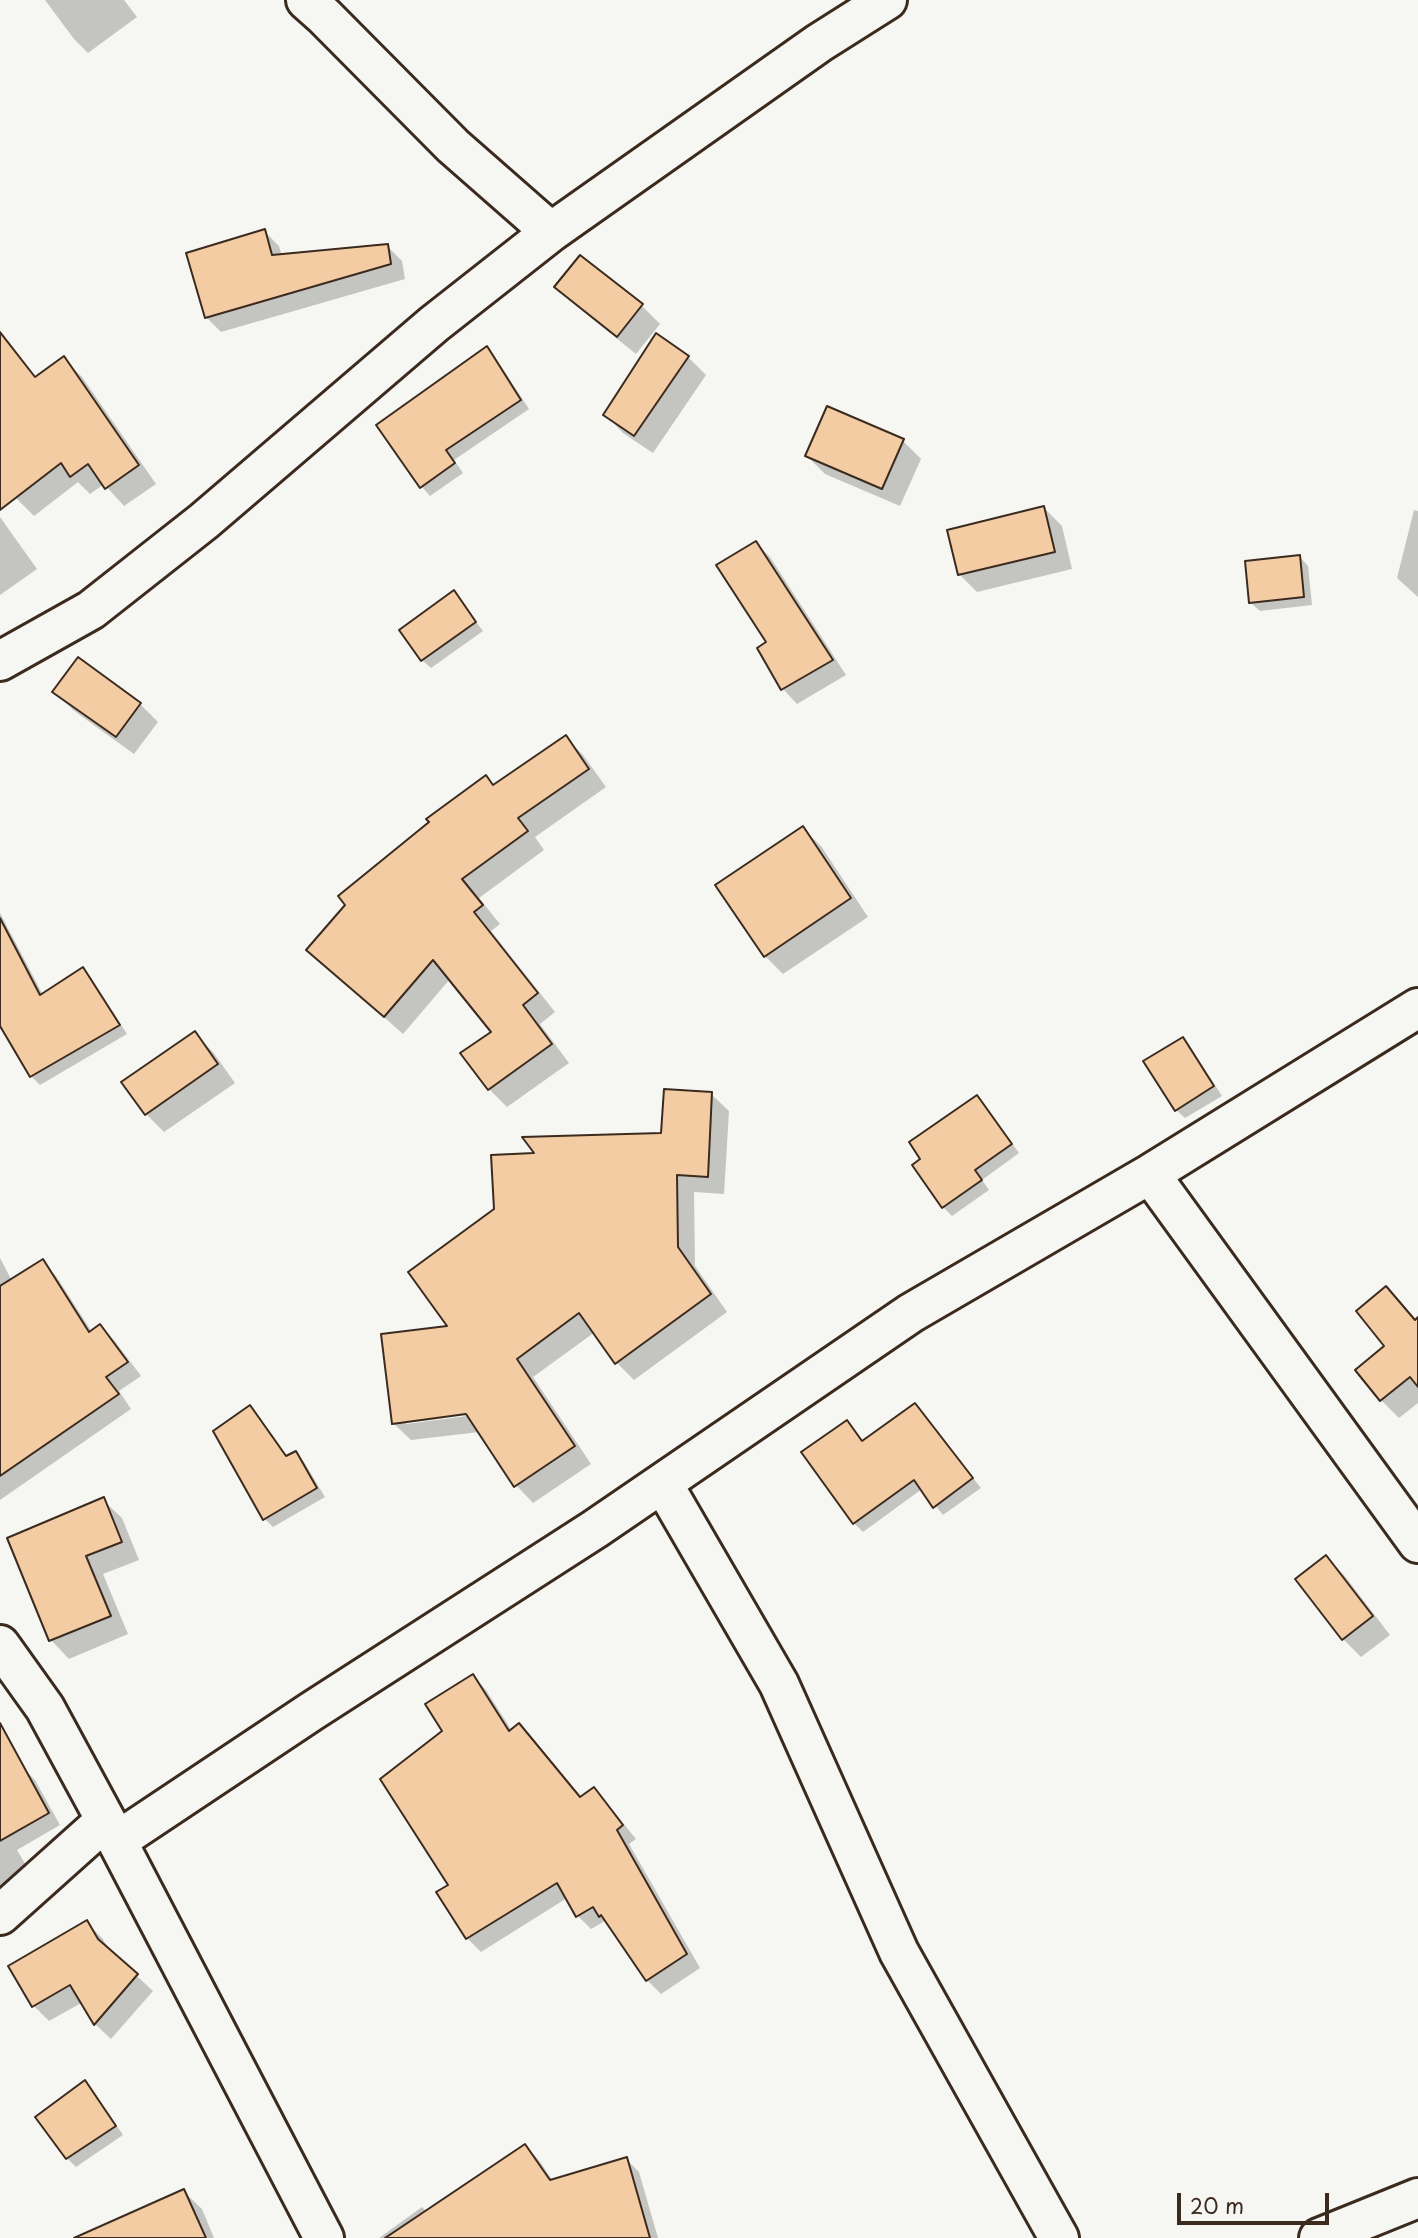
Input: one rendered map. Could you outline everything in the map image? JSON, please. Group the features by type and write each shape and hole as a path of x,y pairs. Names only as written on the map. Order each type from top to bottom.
{"street":[{"path":"306,0 453,146 551,232"},
{"path":"0,660 91,610 204,520 434,324 551,232 820,43 887,0"},
{"path":"0,1915 111,1831 663,1483 911,1313 1150,1174 1418,1008"},
{"path":"1150,1174 1418,1543"},
{"path":"663,1483 779,1684 899,1952 1059,2238"},
{"path":"0,1645 45,1708 324,2238"},
{"path":"1319,2238 1418,2198"}],"building":[{"path":"265,229 272,255 388,244 391,264 205,318 186,253"},
{"path":"580,255 643,304 617,337 554,287"},
{"path":"0,332 35,377 64,356 139,465 105,489 88,464 70,477 61,463 0,510"},
{"path":"656,333 689,356 634,436 603,415"},
{"path":"487,346 521,400 446,450 455,463 420,488 376,425"},
{"path":"827,406 904,439 882,489 805,456"},
{"path":"1044,506 1055,552 958,575 947,530"},
{"path":"756,541 833,660 781,690 757,648 766,642 716,565"},
{"path":"1300,555 1304,597 1249,603 1245,561"},
{"path":"454,590 476,622 421,661 399,630"},
{"path":"78,657 141,703 116,737 52,692"},
{"path":"566,735 589,769 518,818 528,831 462,879 483,905 474,912 538,993 523,1005 552,1044 488,1090 460,1053 491,1032 433,960 384,1017 306,950 345,905 338,896 429,822 426,819 486,775 493,785"},
{"path":"803,826 851,898 764,957 715,885"},
{"path":"0,918 40,995 83,967 120,1025 30,1077 0,1026"},
{"path":"195,1031 218,1064 145,1115 121,1082"},
{"path":"1183,1037 1214,1086 1175,1111 1143,1061"},
{"path":"664,1089 712,1092 708,1177 677,1175 678,1247 711,1294 615,1364 579,1313 517,1359 575,1446 514,1487 466,1414 392,1424 381,1334 447,1326 408,1272 494,1209 491,1155 534,1153 522,1137 661,1133"},
{"path":"977,1095 1012,1144 975,1170 982,1180 942,1208 912,1165 920,1159 909,1142"},
{"path":"43,1259 89,1332 100,1324 128,1362 106,1377 119,1394 0,1476 0,1286"},
{"path":"1386,1286 1415,1320 1418,1317 1418,1387 1410,1377 1380,1401 1355,1370 1384,1346 1356,1311"},
{"path":"915,1403 973,1478 933,1508 914,1480 853,1524 801,1452 847,1420 862,1441"},
{"path":"250,1405 286,1456 296,1451 317,1488 263,1520 213,1431"},
{"path":"104,1497 122,1542 86,1556 111,1616 49,1641 7,1538"},
{"path":"1326,1555 1373,1616 1342,1640 1295,1579"},
{"path":"473,1674 509,1731 519,1723 580,1797 594,1787 623,1825 617,1830 687,1954 646,1981 601,1915 599,1917 593,1907 576,1917 557,1883 466,1939 436,1892 448,1885 380,1779 442,1731 425,1704"},
{"path":"0,1723 49,1813 0,1841"},
{"path":"87,1920 98,1939 138,1974 94,2025 70,1985 32,2007 8,1966"},
{"path":"85,2080 116,2126 66,2159 35,2117"},
{"path":"525,2144 550,2180 627,2157 650,2238 385,2238"},
{"path":"184,2189 206,2238 74,2238"}]}
